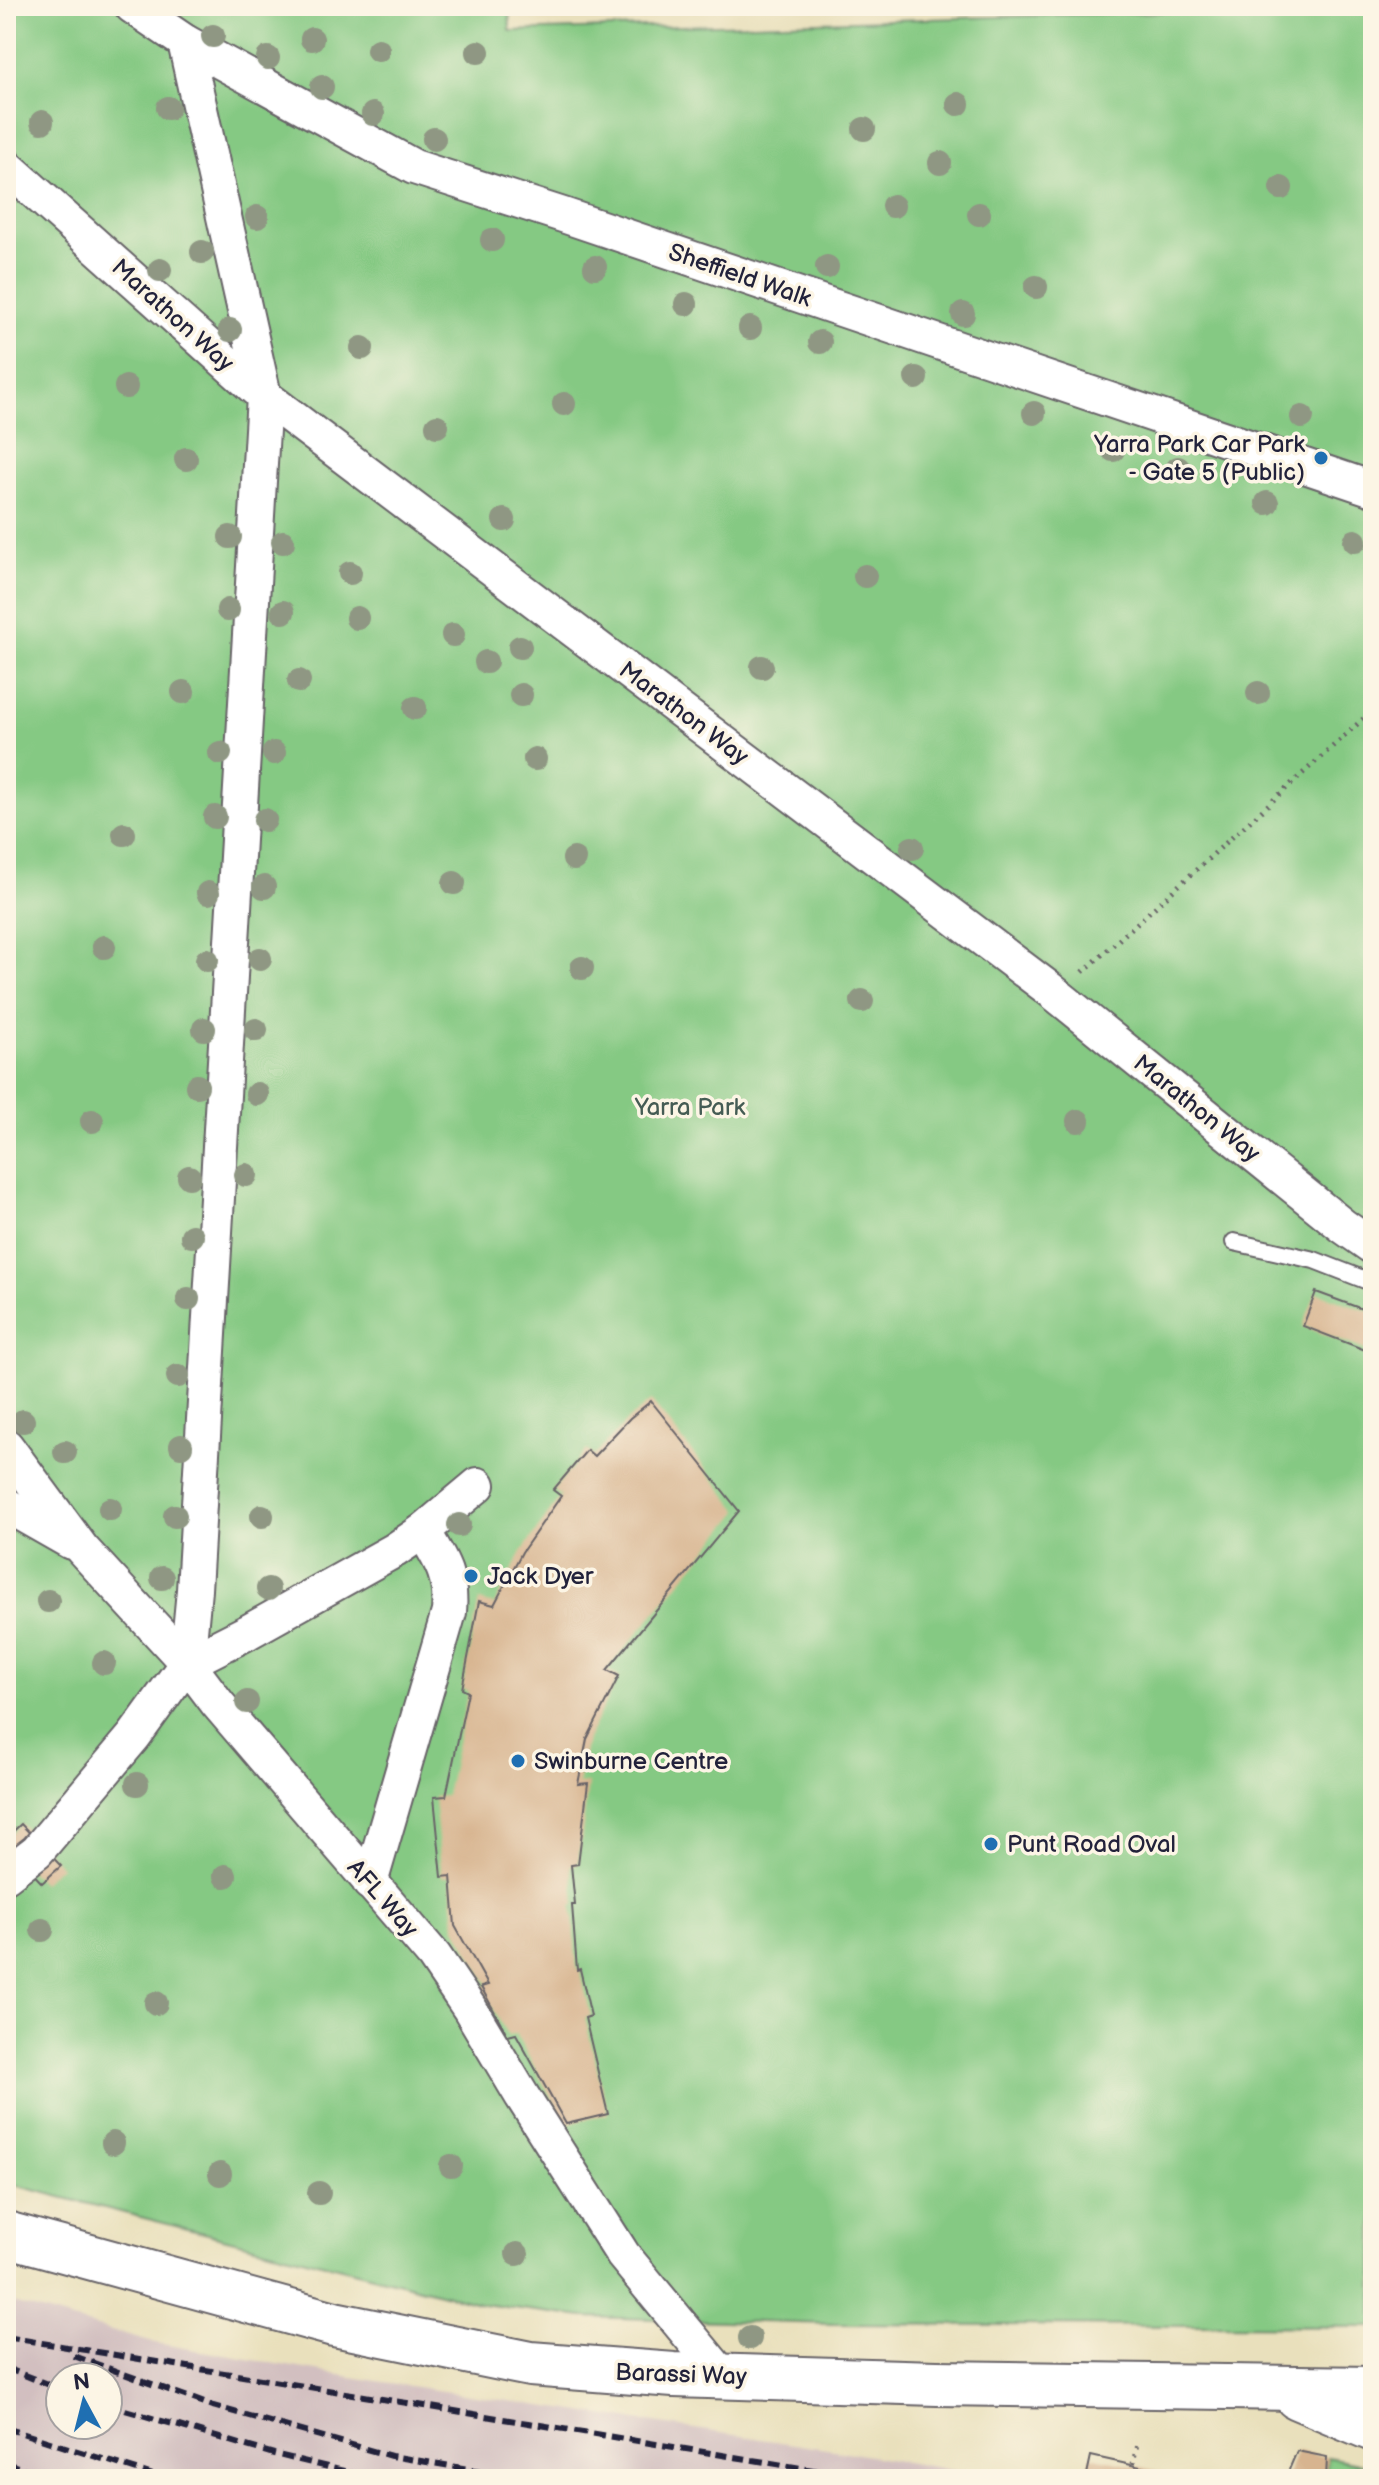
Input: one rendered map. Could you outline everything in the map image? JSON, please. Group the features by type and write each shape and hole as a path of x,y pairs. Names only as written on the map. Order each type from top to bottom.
{"main road":[{"name":"Barassi Way","path":"6,2234 334,2324 530,2364 628,2373 723,2376 1373,2389"},
{"path":"1276,2389 1373,2429"}],"street":[{"name":"Sheffield Walk","path":"132,6 185,42 414,167 1373,489"},
{"path":"185,42 264,396 195,1574 187,1663"},
{"name":"Marathon Way","path":"6,166 264,396 1057,995 1373,1247"},
{"name":"AFL Way","path":"6,1446 82,1549 187,1663 218,1704 434,1956 623,2255 723,2376"},
{"path":"6,1875 47,1840 134,1736 187,1663 248,1632 423,1531 478,1485"},
{"path":"6,1505 82,1549"},
{"path":"370,1883 449,1612 448,1576 423,1531"}],"lane":[{"path":"1234,1242 1314,1260 1373,1283"}],"path":[{"path":"6,7 64,6"},
{"path":"1057,995 1373,710"},
{"path":"1133,2464 1137,2444"}],"shaded area":[{"path":"6,2301 150,2342 357,2378 1004,2479 6,2479"}],"green space":[{"name":"Yarra Park","path":"6,6 509,6 510,31 1373,6 1373,2327 834,2324 583,2317 483,2304 6,2183"},
{"path":"1327,2457 1368,2465 1373,2469 1373,2479 1326,2479"}],"building":[{"path":"1316,1292 1373,1313 1373,1353 1303,1326"},
{"name":"Swinburne Centre","path":"651,1401 739,1511 607,1670 619,1676 587,1739 578,1784 588,1783 578,1864 571,1865 575,1905 572,1905 577,1970 580,1969 591,2016 585,2018 608,2114 566,2124 516,2034 508,2036 481,1987 488,1985 455,1926 451,1876 442,1877 434,1797 446,1796 468,1692 462,1689 479,1601 494,1605 522,1552 561,1496 553,1490 587,1450 594,1456"},
{"path":"21,1824 61,1866 42,1883 6,1845 6,1838"},
{"path":"1297,2451 1327,2457 1326,2479 1285,2479"},
{"path":"1091,2456 1172,2474 1171,2479 1086,2479"}],"railway":[{"path":"6,2337 868,2479"},
{"path":"74,2356 213,2406 391,2456 527,2479"},
{"path":"6,2368 44,2383"},
{"path":"124,2410 274,2454 377,2479"},
{"path":"6,2428 165,2479"},
{"path":"6,2463 54,2479"}],"place":[{"name":"Yarra Park Car Park - Gate 5 (Public)","path":"1321,458"},
{"name":"Jack Dyer","path":"471,1576"},
{"name":"Swinburne Centre","path":"518,1761"},
{"name":"Punt Road Oval","path":"991,1844"}]}
